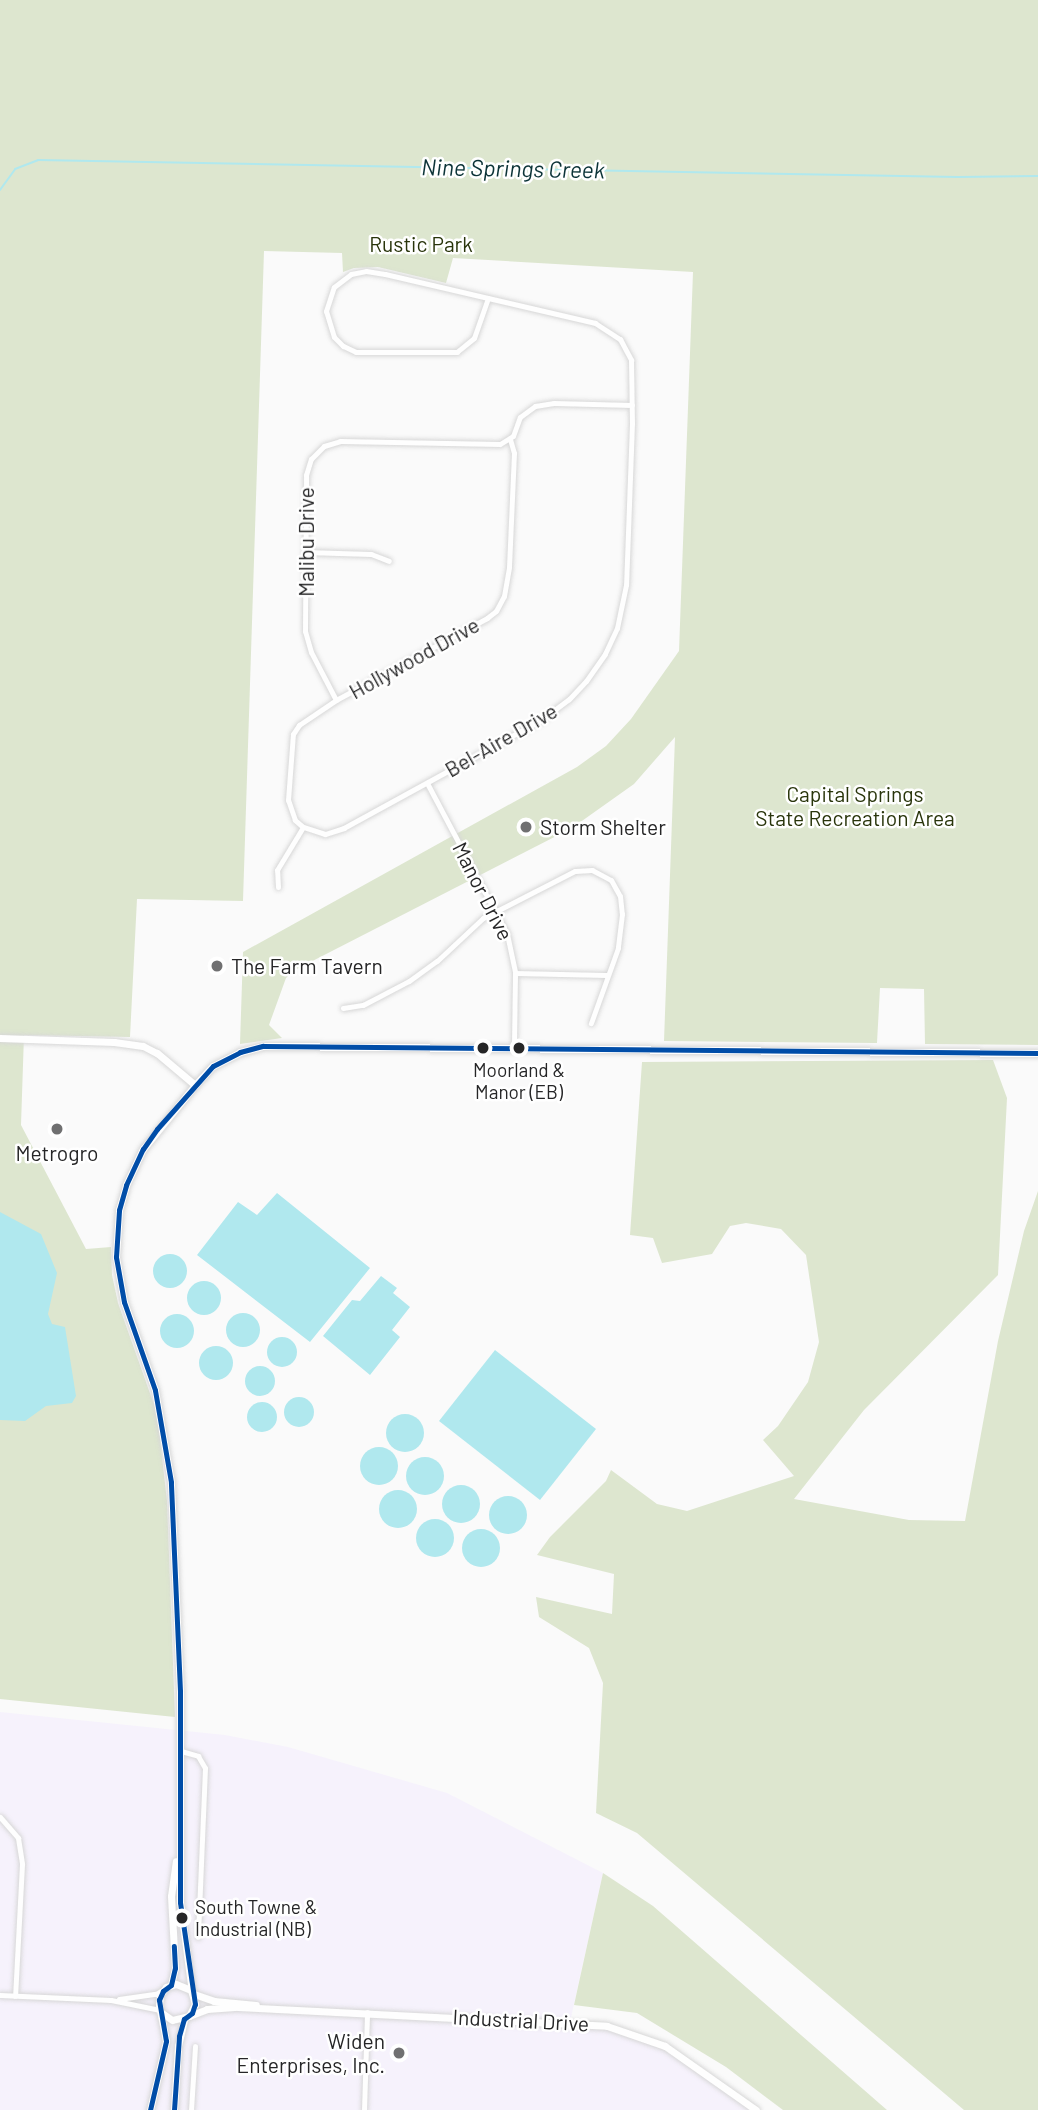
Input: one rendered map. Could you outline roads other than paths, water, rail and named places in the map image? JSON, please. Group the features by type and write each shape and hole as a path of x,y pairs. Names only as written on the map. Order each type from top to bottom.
{"street":[{"name":"Bel-Aire Drive","path":"303,827 325,834 344,828 557,709 586,681 605,654 617,628 625,593 632,405 631,360 620,339 595,323 488,298 385,274 358,271 334,287 326,311 334,337 343,346 356,352 457,352 474,338 488,298"},
{"path":"510,439 526,411 545,404 632,405"},
{"name":"Malibu Drive","path":"336,701 311,652 305,631 306,475 311,459 324,446 340,441 500,444 510,439"},
{"name":"Hollywood Drive","path":"303,827 295,820 288,800 293,734 299,725 336,701 470,628 495,611 506,589 509,567 513,453 510,439"},
{"path":"305,552 371,554 389,561"},
{"name":"Manor Drive","path":"426,783 508,934 515,973 514,1047"},
{"path":"278,887 277,870 303,827"},
{"path":"343,1008 363,1005 409,981 437,961 464,933 496,911 575,871 592,870 611,880 620,896 622,914 618,948 606,975 591,1023"},
{"path":"515,973 606,975"},
{"path":"0,1038 114,1042 143,1046 157,1053 195,1085"},
{"path":"174,2110 177,2046 186,2018 195,2004 182,1932 178,1845 181,1751 171,1482 163,1423 155,1390 124,1303 116,1257 117,1230 126,1185 143,1149 195,1085 212,1066 240,1052 263,1046 1038,1053"},
{"path":"181,1751 198,1756 205,1768 198,1937"},
{"path":"0,1817 18,1838 22,1864 15,1996"},
{"path":"152,2110 166,2041 159,2000 175,1968 171,1896 178,1845"},
{"path":"0,1995 111,2000 156,1994 168,1986 181,1984 193,1993"},
{"name":"Industrial Drive","path":"193,1993 214,2001 249,2002 263,2008"},
{"path":"111,2000 161,2011 172,2020 186,2018"},
{"name":"Industrial Drive","path":"186,2018 221,2007 367,2012 607,2026 665,2046 756,2110"},
{"path":"364,2110 367,2012"},
{"path":"191,2110 195,2046"}],"water":[{"path":"277,1193 370,1268 310,1342 197,1255 238,1202 257,1215"},
{"path":"0,1212 41,1234 57,1273 48,1314 52,1324 65,1327 76,1396 72,1403 46,1406 25,1421 0,1420"},
{"path":"170,1254 182,1259 187,1271 182,1283 170,1288 158,1283 153,1271 158,1259"},
{"path":"381,1276 397,1288 393,1293 410,1307 392,1330 400,1337 370,1375 323,1336 352,1300 360,1301"},
{"path":"204,1281 216,1286 221,1298 216,1310 204,1315 192,1310 187,1298 192,1286"},
{"path":"243,1313 255,1318 260,1330 255,1342 243,1347 231,1342 226,1330 231,1318"},
{"path":"177,1314 189,1319 194,1331 189,1343 177,1348 165,1343 160,1331 165,1319"},
{"path":"282,1337 293,1341 297,1352 293,1363 282,1367 271,1363 267,1352 271,1341"},
{"path":"216,1346 228,1351 233,1363 228,1375 216,1380 204,1375 199,1363 204,1351"},
{"path":"495,1350 596,1429 540,1500 439,1421"},
{"path":"260,1366 271,1370 275,1381 271,1392 260,1396 249,1392 245,1381 249,1370"},
{"path":"299,1397 310,1401 314,1412 310,1423 299,1427 288,1423 284,1412 288,1401"},
{"path":"262,1402 268,1403 276,1411 276,1423 268,1431 262,1432 256,1431 248,1423 247,1417 248,1411 256,1403"},
{"path":"405,1414 419,1419 424,1433 419,1447 405,1452 391,1447 386,1433 391,1419"},
{"path":"379,1447 393,1452 398,1466 393,1480 379,1485 365,1480 360,1466 365,1452"},
{"path":"425,1457 439,1462 444,1476 439,1490 425,1495 411,1490 406,1476 411,1462"},
{"path":"461,1485 475,1490 480,1504 475,1518 461,1523 447,1518 442,1504 447,1490"},
{"path":"398,1490 412,1495 417,1509 412,1523 398,1528 384,1523 379,1509 384,1495"},
{"path":"508,1496 522,1501 527,1515 522,1529 508,1534 494,1529 489,1515 494,1501"},
{"path":"435,1519 449,1524 454,1538 449,1552 435,1557 421,1552 416,1538 421,1524"},
{"path":"481,1529 495,1534 500,1548 495,1562 481,1567 467,1562 462,1548 467,1534"}],"waterway":[{"name":"Nine Springs Creek","path":"0,190 15,169 38,160 958,177 1038,176"}],"place":[{"name":"Storm Shelter","path":"526,827"},
{"name":"The Farm Tavern","path":"217,966"},
{"name":"Moorland & Manor (EB)","path":"519,1048"},
{"name":"Metrogro","path":"57,1129"},
{"name":"South Towne & Industrial (NB)","path":"182,1918"},
{"name":"Widen Enterprises, Inc.","path":"399,2053"}],"park label":[{"name":"Rustic Park","path":"421,244"},
{"name":"Capital Springs State Recreation Area","path":"855,806"}]}
